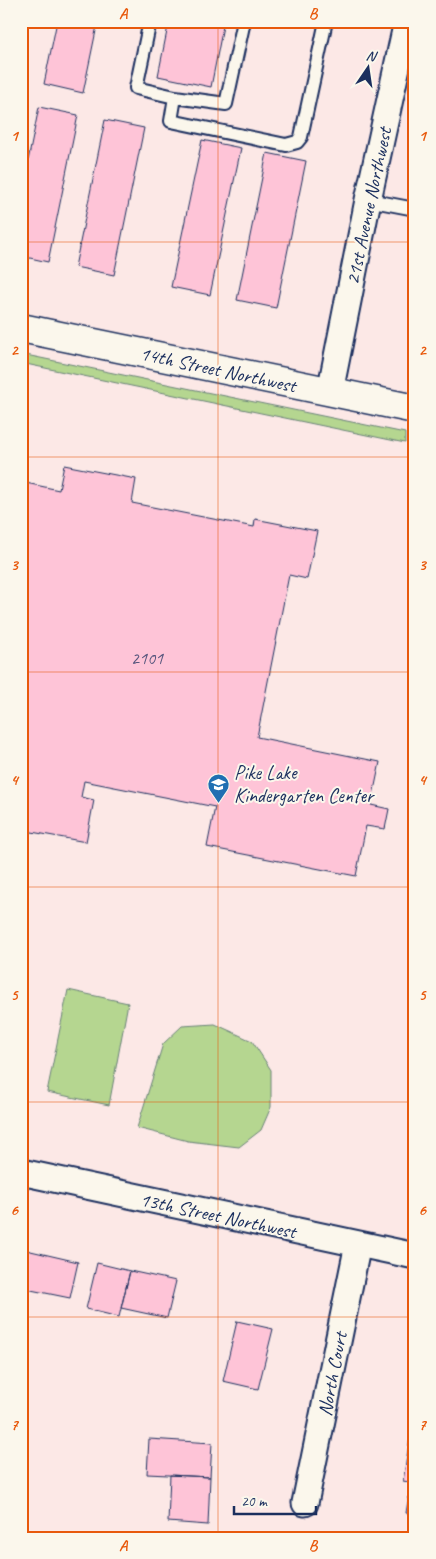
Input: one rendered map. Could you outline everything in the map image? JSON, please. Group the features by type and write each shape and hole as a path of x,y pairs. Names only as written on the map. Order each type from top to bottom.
{"street":[{"name":"21st Avenue Northwest","path":"330,392 368,200 407,21"},
{"name":"14th Street Northwest","path":"21,328 415,409"},
{"name":"13th Street Northwest","path":"21,1172 415,1256"},
{"name":"North Court","path":"305,1503 358,1244"}],"lane":[{"path":"150,21 136,88 175,97 226,104 244,21"},
{"path":"175,97 171,121 286,145 297,142 301,137 326,21"},
{"path":"368,200 415,209"}],"green space":[{"path":"21,354 405,433 405,443 21,363"},
{"path":"68,990 128,1003 109,1105 47,1092"},
{"path":"215,1024 252,1041 271,1070 271,1107 261,1130 239,1147 188,1141 137,1128 163,1044 182,1026"}],"building":[{"path":"57,21 98,21 83,93 44,84"},
{"path":"169,21 224,21 211,87 158,76"},
{"path":"39,107 78,115 48,262 21,256 21,195"},
{"path":"105,120 144,128 114,275 75,267"},
{"path":"202,140 241,148 210,295 171,287"},
{"path":"267,153 306,161 276,308 237,300"},
{"path":"64,465 136,479 132,503 254,527 255,519 317,531 307,579 289,575 257,737 380,762 371,805 389,809 385,829 366,826 356,876 207,847 215,807 84,781 81,797 94,800 86,842 21,830 21,482 59,490"},
{"path":"22,1249 78,1262 70,1298 21,1288"},
{"path":"97,1263 130,1271 119,1317 86,1309"},
{"path":"130,1271 176,1281 167,1318 121,1308"},
{"path":"237,1321 273,1329 258,1389 223,1381"},
{"path":"412,1425 415,1425 415,1483 403,1481"},
{"path":"149,1439 212,1443 210,1477 147,1474"},
{"path":"170,1475 210,1477 208,1525 168,1522"},
{"path":"411,1482 415,1483 415,1514 406,1513"}],"place":[{"name":"Pike Lake Kindergarten Center","path":"218,803"}]}
